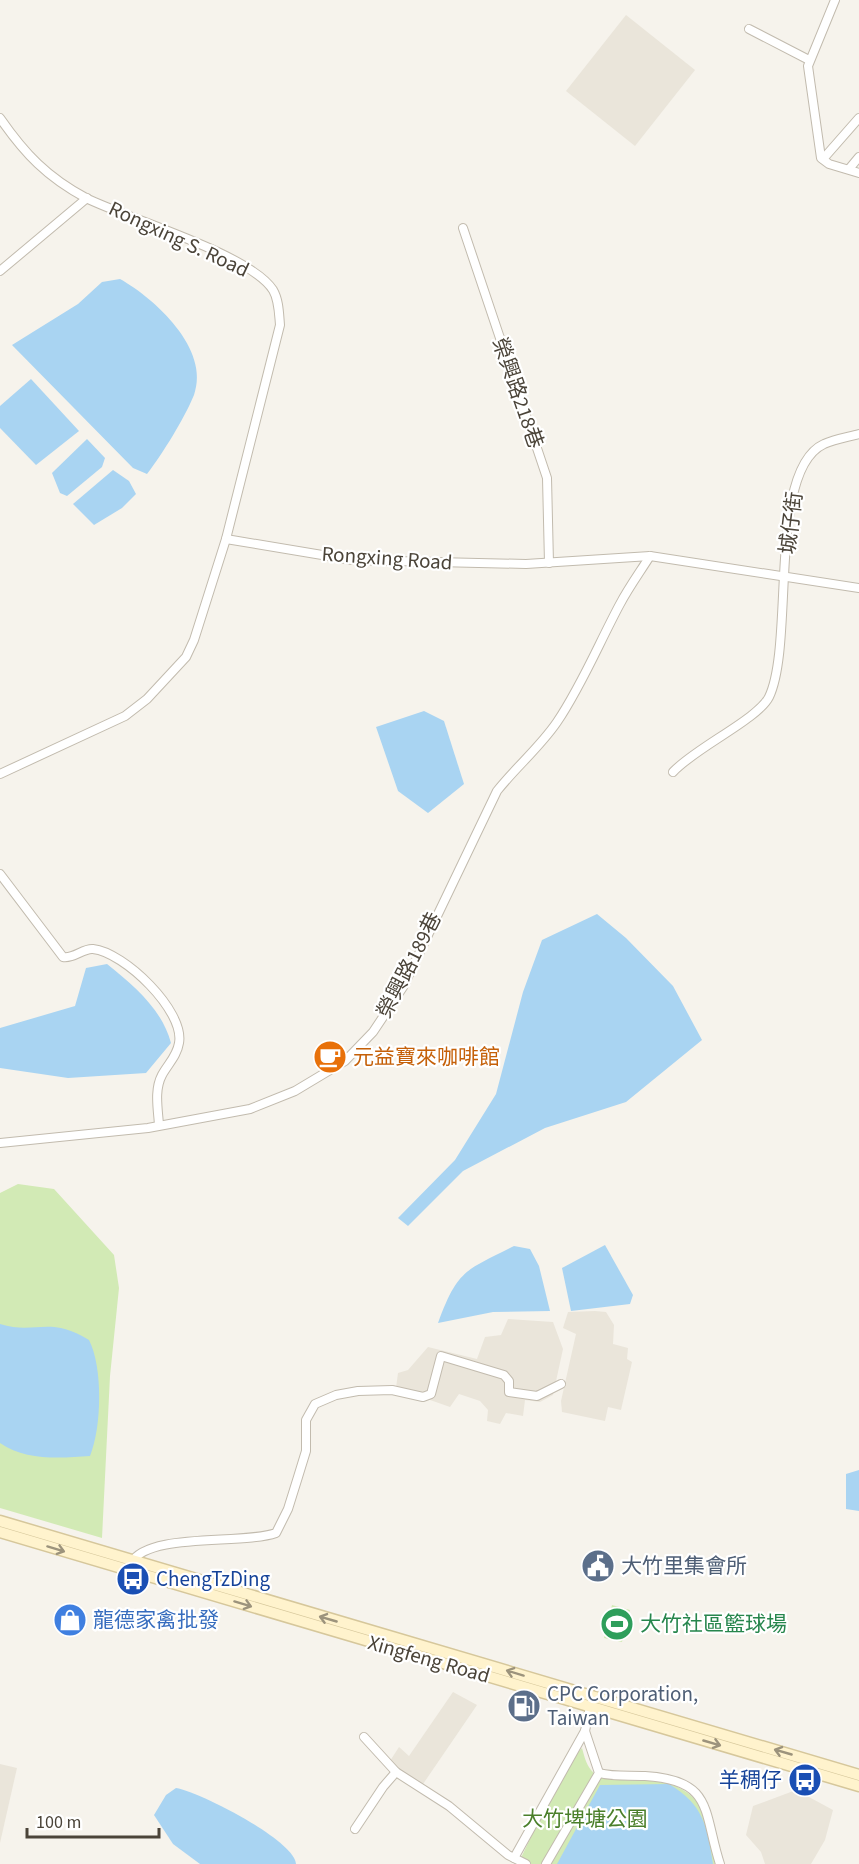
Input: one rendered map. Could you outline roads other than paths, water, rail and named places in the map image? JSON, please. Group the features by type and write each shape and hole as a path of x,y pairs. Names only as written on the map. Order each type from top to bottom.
{"main road":[{"name":"Xingfeng Road","path":"0,1521 859,1775"},
{"name":"Xingfeng Road","path":"0,1532 859,1786"}],"street":[{"path":"835,0 817,50 809,60 808,66 824,159 829,164 859,173"},
{"path":"748,29 809,60"},
{"name":"Rongxing S. Road","path":"0,118 23,151 45,172 87,198 249,268 273,291 280,325 226,539"},
{"path":"824,159 859,118"},
{"path":"849,169 859,157"},
{"path":"0,271 87,198"},
{"name":"榮興路218巷","path":"463,228 547,478 549,562"},
{"name":"城仔街","path":"673,772 687,758 759,709 769,699 780,646 784,577 796,478 808,457 822,444 859,434"},
{"path":"0,774 125,716 162,684 186,657 194,639 226,539"},
{"name":"Rongxing Road","path":"226,539 352,560 549,562 650,556 859,588"},
{"name":"榮興路189巷","path":"0,1143 85,1136 250,1109 315,1081 360,1047 403,987 497,791 562,715 621,603 650,556"},
{"path":"0,874 63,957 68,958 92,949 119,960 135,970 156,993 178,1026 179,1042 157,1089 159,1125"},
{"path":"128,1570 133,1559 146,1549 165,1545 258,1539 276,1533 288,1509 306,1451 306,1420 315,1404 336,1395 392,1390 423,1397 431,1394 441,1356 504,1375 509,1381 509,1392 537,1396 561,1384"},
{"path":"514,1858 585,1731 591,1707"},
{"path":"546,1864 599,1773 585,1731"},
{"path":"364,1737 396,1772 449,1806 514,1858 526,1864"},
{"path":"355,1829 396,1772"},
{"path":"599,1773 611,1776 657,1776 683,1782 697,1793 705,1806 720,1864"}],"water":[{"path":"120,279 148,299 176,327 187,343 194,360 197,378 194,395 185,415 147,474 133,468 12,345 78,304 102,282"},
{"path":"31,379 79,431 36,465 0,428 0,406"},
{"path":"87,439 105,458 102,467 67,496 60,493 52,473"},
{"path":"113,470 129,481 136,494 122,508 94,525 73,504"},
{"path":"424,711 444,721 464,784 428,813 398,791 376,727"},
{"path":"597,914 626,938 673,986 702,1040 626,1102 545,1128 463,1171 408,1226 398,1218 455,1160 496,1094 523,992 542,940"},
{"path":"107,964 146,999 167,1031 171,1043 146,1073 68,1078 0,1068 0,1028 75,1006 86,968"},
{"path":"605,1245 633,1295 630,1304 571,1311 562,1268"},
{"path":"514,1246 530,1249 539,1266 550,1311 493,1312 438,1323 458,1281 474,1267"},
{"path":"0,1324 23,1328 63,1328 89,1340 94,1352 99,1381 99,1414 90,1456 55,1458 32,1456 0,1443"},
{"path":"859,1470 859,1511 846,1509 846,1474"},
{"name":"大竹埤塘公園","path":"669,1784 690,1800 702,1818 709,1838 713,1864 557,1864 600,1785"},
{"path":"176,1788 224,1807 263,1830 291,1854 296,1864 200,1864 173,1844 154,1815 166,1795"}],"place":[{"name":"元益寶來咖啡館","path":"330,1057"},
{"name":"大竹里集會所","path":"598,1566"},
{"name":"ChengTzDing","path":"133,1579"},
{"name":"龍德家禽批發","path":"70,1620"},
{"name":"大竹社區籃球場","path":"617,1624"},
{"name":"CPC Corporation, Taiwan","path":"524,1706"},
{"name":"羊稠仔","path":"805,1780"}]}
